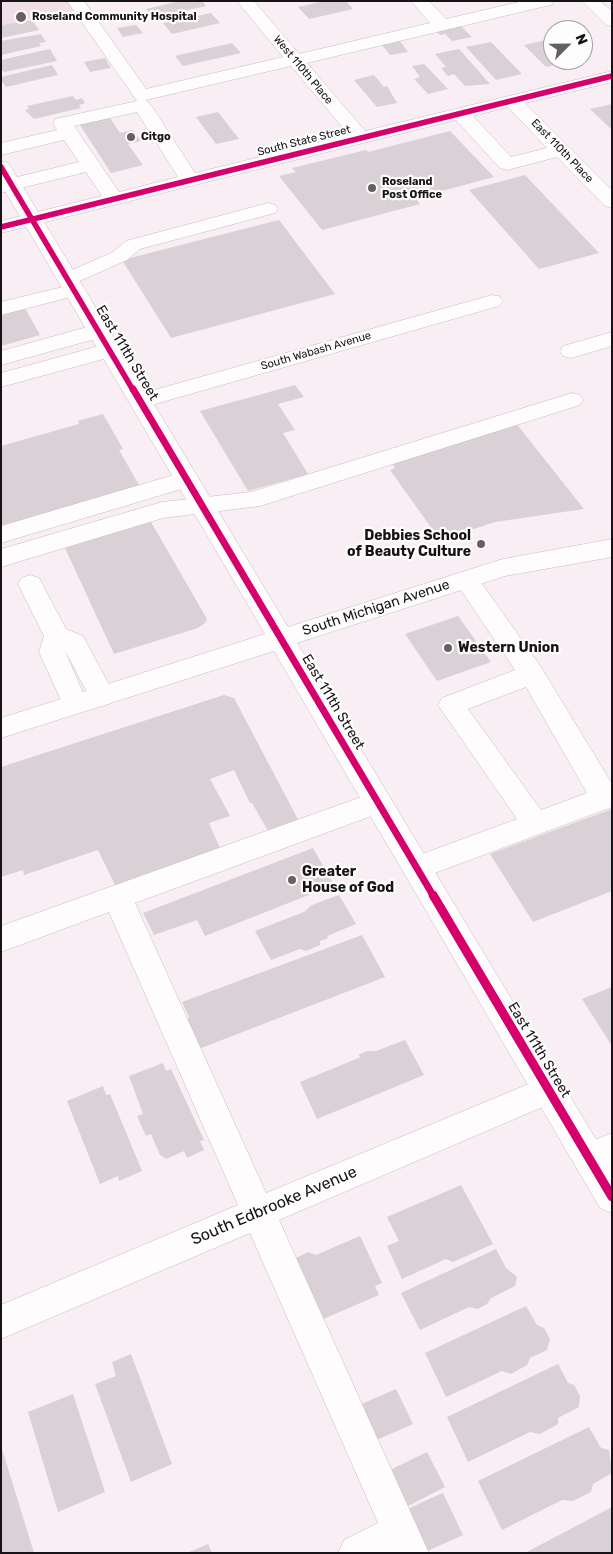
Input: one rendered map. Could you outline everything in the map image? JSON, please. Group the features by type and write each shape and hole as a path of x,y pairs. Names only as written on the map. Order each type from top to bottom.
{"street":[{"path":"75,1 140,96 546,1"},
{"name":"West 110th Place","path":"246,1 361,138"},
{"path":"419,1 442,25"},
{"path":"590,1 612,21"},
{"name":"South State Street","path":"1,227 612,76"},
{"name":"East 110th Place","path":"512,101 612,202"},
{"path":"114,199 62,123 142,105 190,180"},
{"path":"461,114 507,164 561,150"},
{"path":"1,149 69,133"},
{"path":"7,186 91,166"},
{"name":"East 111th Street","path":"1,167 7,186 33,219 548,1090 600,1153 612,1197"},
{"path":"1,309 71,285 120,256 133,245 268,209"},
{"name":"South Wabash Avenue","path":"141,401 492,301"},
{"path":"571,351 612,339"},
{"path":"1,358 104,340"},
{"path":"1,380 104,340"},
{"path":"1,558 162,510 252,500 572,400"},
{"path":"1,535 187,479"},
{"name":"South Michigan Avenue","path":"1,728 503,568 612,548"},
{"path":"416,868 608,797 532,674 466,580"},
{"path":"30,584 57,636 74,643 102,696"},
{"path":"57,636 52,652 75,704"},
{"path":"532,674 451,705 536,824"},
{"path":"1,939 378,802"},
{"path":"118,896 406,1542 357,1553"},
{"name":"South Edbrooke Avenue","path":"1,1322 548,1090"}],"shaded area":[{"name":"Roseland Community Hospital","path":"1,1 74,1 80,9 1,25"}],"building":[{"path":"180,1 202,1 206,6 154,18 146,9"},
{"path":"325,1 346,1 353,9 309,19 298,7"},
{"path":"211,13 220,23 172,34 163,23"},
{"path":"32,20 39,30 1,38 1,25"},
{"path":"136,25 143,33 123,37 117,28"},
{"path":"461,26 472,37 452,41 445,34 440,35 436,31"},
{"path":"41,34 46,42 39,43 41,46 1,55 1,41"},
{"path":"400,41 408,52 390,55 382,45"},
{"path":"543,41 543,64 524,45"},
{"path":"491,42 522,74 496,80 466,47"},
{"path":"232,43 241,53 183,66 175,56"},
{"path":"50,49 57,61 4,72 1,69 1,60"},
{"path":"459,49 490,84 465,86 454,74 448,76 441,68 446,67 435,54"},
{"path":"105,58 111,68 90,72 84,62"},
{"path":"424,64 448,89 428,94 414,79 420,77 412,66"},
{"path":"52,65 58,75 6,87 1,80 1,77"},
{"path":"374,75 384,87 387,86 397,103 377,107 354,80"},
{"path":"73,96 76,100 82,98 85,103 79,105 81,108 34,119 25,110 29,109 27,106"},
{"path":"612,104 612,130 590,109"},
{"path":"218,112 239,139 216,144 196,117"},
{"name":"Citgo","path":"108,115 120,133 133,130 141,141 128,144 143,165 111,173 78,122"},
{"name":"Roseland Post Office","path":"450,131 494,177 415,198 420,204 322,230 279,176 296,172 292,168 366,150 368,152"},
{"path":"525,175 599,253 539,269 469,190"},
{"path":"279,220 335,294 171,338 122,260"},
{"path":"25,308 40,335 1,346 1,315"},
{"path":"295,385 304,397 278,404 295,430 283,433 308,474 248,491 200,411"},
{"path":"103,414 123,449 119,450 139,485 1,526 1,446 79,424 78,421"},
{"path":"515,422 584,509 495,522 440,540 390,470 395,468 388,457"},
{"path":"151,522 207,619 198,628 114,654 65,548"},
{"name":"Western Union","path":"458,616 491,662 437,681 405,634"},
{"path":"224,695 234,698 302,827 271,836 252,803 250,803 234,770 210,779 230,816 209,823 223,855 118,891 98,850 24,875 23,870 1,877 1,767"},
{"path":"612,809 612,891 533,922 490,854"},
{"path":"313,848 334,885 205,936 197,920 154,935 143,913"},
{"path":"339,895 356,924 327,936 328,938 320,941 320,945 306,951 300,949 271,960 255,931 304,912 312,905"},
{"path":"362,935 385,977 196,1050 185,1024 189,1017 182,1002"},
{"path":"612,987 612,1046 582,999"},
{"path":"405,1040 424,1075 317,1119 300,1082 361,1057 358,1055 368,1051 376,1051"},
{"path":"163,1063 166,1071 171,1069 204,1140 200,1141 204,1150 187,1158 184,1151 166,1159 160,1155 151,1134 146,1136 137,1116 143,1114 129,1076"},
{"path":"103,1086 106,1095 110,1094 142,1171 119,1181 118,1176 100,1184 67,1101"},
{"path":"461,1185 493,1244 453,1262 446,1259 402,1279 387,1246 399,1241 387,1217"},
{"path":"360,1236 382,1283 375,1286 379,1295 314,1323 294,1259 308,1252 316,1255"},
{"path":"496,1249 506,1268 517,1277 515,1286 491,1298 487,1304 478,1309 469,1307 420,1330 401,1293"},
{"path":"526,1306 537,1325 544,1328 550,1339 547,1350 530,1358 527,1365 511,1374 502,1371 446,1397 425,1353"},
{"path":"131,1354 172,1464 131,1482 95,1384 116,1376 112,1362"},
{"path":"558,1364 568,1383 574,1385 580,1396 579,1407 558,1418 558,1424 540,1434 530,1432 468,1462 447,1417"},
{"path":"396,1389 413,1424 374,1441 359,1405"},
{"path":"73,1394 105,1492 58,1512 28,1412"},
{"path":"589,1427 601,1448 609,1450 612,1473 593,1484 591,1492 573,1501 562,1500 502,1530 478,1481"},
{"path":"2,1449 34,1553 1,1553"},
{"path":"427,1452 445,1487 406,1507 390,1470"},
{"path":"443,1493 463,1535 423,1553 405,1510"},
{"path":"612,1507 612,1553 525,1553"},
{"path":"208,1544 212,1553 187,1553"}],"cycle path":[{"path":"1,227 612,76"},
{"path":"1,167 612,1197"}],"place":[{"name":"Roseland Community Hospital","path":"21,17"},
{"name":"Citgo","path":"131,137"},
{"name":"Roseland Post Office","path":"372,188"},
{"name":"Debbies School of Beauty Culture","path":"481,544"},
{"name":"Western Union","path":"448,648"},
{"name":"Greater House of God","path":"292,880"}]}
